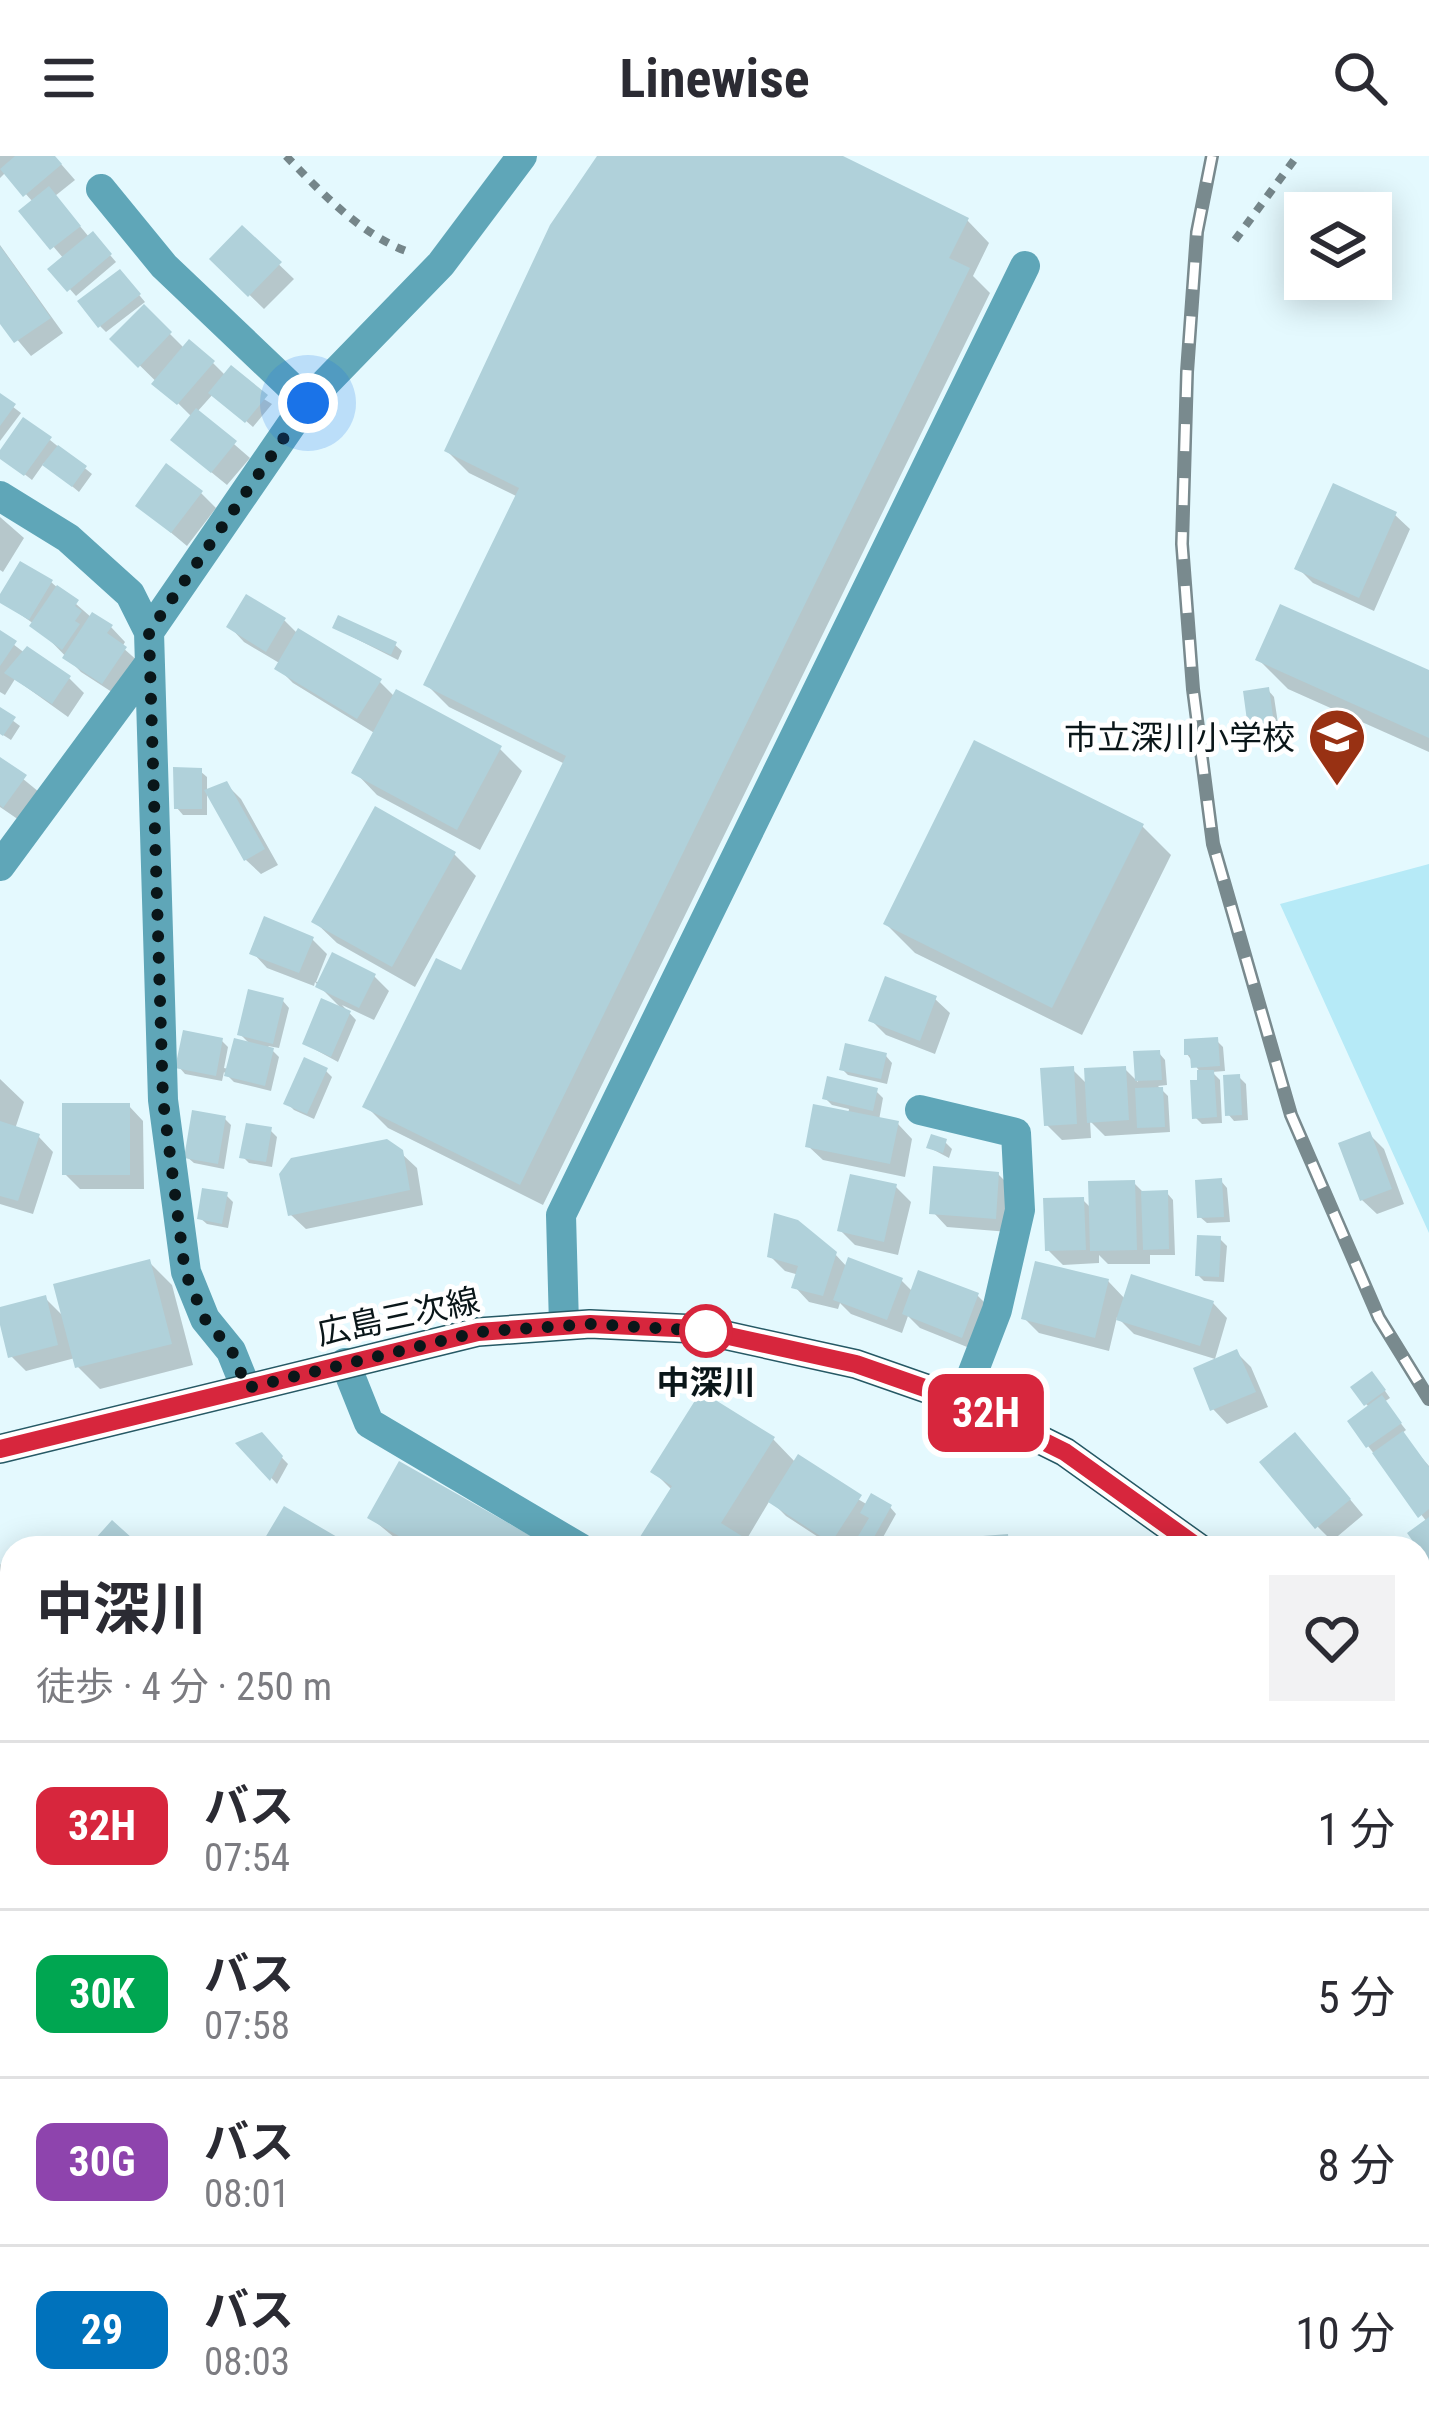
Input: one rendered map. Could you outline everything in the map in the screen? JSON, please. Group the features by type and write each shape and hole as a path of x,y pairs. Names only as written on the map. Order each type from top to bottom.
{"main road":[{"name":"広島三次線","path":"0,1449 478,1332 564,1325 697,1329 856,1364 962,1401 1065,1452 1182,1536"}],"street":[{"path":"149,632 308,403 441,264 522,156"},
{"path":"101,189 164,266 308,403"},
{"path":"564,1325 561,1215 1024,266"},
{"path":"0,496 68,538 130,594 149,632 163,1100 185,1272 205,1319 232,1351 247,1388"},
{"path":"0,866 149,664"},
{"path":"920,1110 1016,1133 1020,1210 997,1310 962,1401"},
{"path":"346,1364 369,1423 560,1536"}],"path":[{"path":"286,156 332,203 390,245 441,264"},
{"path":"1235,240 1297,156"}],"shaded area":[{"path":"1429,864 1429,1233 1280,904"}],"building":[{"path":"15,156 55,156 62,164 23,197 0,169"},
{"path":"597,156 843,156 969,218 949,258 970,268 520,1185 362,1107 436,958 461,970 566,756 423,685 519,488 444,451 550,225"},
{"path":"49,186 81,226 50,250 18,211"},
{"path":"242,225 282,262 248,297 209,259"},
{"path":"93,231 112,254 67,292 47,269"},
{"path":"0,246 51,318 14,343 0,324"},
{"path":"120,269 141,294 98,328 77,301"},
{"path":"144,304 172,332 138,368 109,339"},
{"path":"189,339 215,361 177,405 151,384"},
{"path":"231,365 268,395 245,423 208,393"},
{"path":"0,393 16,404 0,426"},
{"path":"196,408 237,441 211,473 170,440"},
{"path":"23,417 52,437 24,476 0,459 0,450"},
{"path":"58,445 87,466 72,487 42,465"},
{"path":"166,463 203,491 171,533 135,506"},
{"path":"1333,483 1397,512 1359,598 1294,569"},
{"path":"20,561 53,580 29,620 0,603 0,594"},
{"path":"57,585 79,600 75,606 82,611 75,621 80,624 62,650 29,626"},
{"path":"246,594 286,618 266,652 226,627"},
{"path":"1280,604 1429,670 1429,738 1255,660"},
{"path":"92,612 113,625 107,633 127,647 102,684 62,658"},
{"path":"338,615 397,642 391,655 332,628"},
{"path":"298,628 382,679 357,719 274,669"},
{"path":"0,630 17,641 0,666"},
{"path":"27,646 71,676 52,704 4,673"},
{"path":"1269,687 1274,724 1248,728 1243,691"},
{"path":"396,689 502,746 457,830 351,773"},
{"path":"0,707 16,717 3,736 0,734"},
{"path":"974,740 1144,824 1052,1008 883,924"},
{"path":"0,757 27,775 3,808 0,805"},
{"path":"173,767 202,768 202,809 174,809"},
{"path":"227,781 265,849 244,861 204,790"},
{"path":"375,806 456,852 392,967 311,922"},
{"path":"264,916 314,937 299,973 249,954"},
{"path":"332,952 376,974 359,1008 315,987"},
{"path":"885,976 937,996 920,1041 868,1021"},
{"path":"248,989 284,998 273,1044 237,1035"},
{"path":"321,998 351,1011 331,1057 302,1044"},
{"path":"183,1030 223,1038 216,1076 175,1068"},
{"path":"1218,1037 1220,1066 1191,1068 1190,1055 1184,1055 1184,1039"},
{"path":"234,1038 274,1048 265,1086 224,1076"},
{"path":"845,1043 887,1053 881,1079 839,1070"},
{"path":"1160,1050 1162,1080 1135,1081 1133,1051"},
{"path":"304,1057 328,1068 307,1114 283,1104"},
{"path":"1074,1066 1077,1124 1044,1126 1040,1068"},
{"path":"1126,1066 1129,1120 1087,1123 1084,1068"},
{"path":"1197,1070 1214,1070 1217,1117 1192,1119 1190,1080 1197,1080"},
{"path":"1240,1074 1242,1115 1225,1116 1223,1075"},
{"path":"827,1076 878,1088 873,1111 822,1099"},
{"path":"1163,1087 1165,1127 1137,1128 1135,1088"},
{"path":"62,1103 130,1103 130,1175 62,1175"},
{"path":"813,1104 899,1121 890,1164 805,1147"},
{"path":"192,1110 226,1116 218,1164 184,1158"},
{"path":"0,1121 40,1134 18,1201 0,1196"},
{"path":"246,1123 272,1127 266,1162 239,1158"},
{"path":"1370,1131 1392,1189 1360,1201 1338,1143"},
{"path":"931,1134 947,1139 943,1153 926,1148"},
{"path":"387,1139 403,1150 410,1190 288,1216 279,1174 291,1158"},
{"path":"933,1166 999,1172 996,1219 929,1214"},
{"path":"850,1174 897,1184 884,1242 837,1231"},
{"path":"1222,1178 1224,1217 1197,1218 1195,1180"},
{"path":"1135,1180 1137,1250 1090,1251 1088,1181"},
{"path":"202,1188 228,1192 222,1224 197,1219"},
{"path":"1168,1190 1169,1249 1143,1250 1141,1191"},
{"path":"1084,1197 1086,1250 1045,1251 1043,1198"},
{"path":"774,1213 798,1220 837,1252 823,1296 791,1288 798,1266 767,1257"},
{"path":"1197,1235 1221,1236 1219,1277 1195,1276"},
{"path":"848,1257 903,1278 887,1320 833,1300"},
{"path":"150,1259 172,1344 75,1368 53,1284"},
{"path":"1035,1261 1109,1279 1095,1338 1021,1319"},
{"path":"918,1270 979,1293 962,1338 902,1314"},
{"path":"1131,1274 1214,1301 1200,1346 1116,1320"},
{"path":"46,1295 58,1345 8,1358 0,1307"},
{"path":"1237,1349 1256,1392 1210,1411 1193,1368"},
{"path":"1372,1371 1386,1390 1364,1406 1350,1387"},
{"path":"701,1391 775,1437 721,1523 742,1536 641,1536 672,1486 650,1472"},
{"path":"1382,1395 1402,1423 1366,1448 1347,1421"},
{"path":"1403,1431 1429,1467 1429,1509 1418,1518 1372,1453"},
{"path":"262,1432 283,1456 270,1481 235,1443"},
{"path":"1295,1432 1351,1499 1315,1529 1259,1462"},
{"path":"798,1454 862,1495 836,1536 820,1536 768,1502"},
{"path":"399,1461 531,1536 399,1536 367,1518"},
{"path":"871,1493 892,1505 875,1536 858,1536 869,1518 860,1513"},
{"path":"284,1506 335,1536 266,1536"},
{"path":"1429,1517 1429,1536 1407,1533"},
{"path":"112,1520 130,1536 98,1536"}],"railway":[{"path":"1212,156 1197,232 1182,544 1193,689 1213,844 1291,1115 1379,1318 1429,1399"}],"bus line":[{"name":"32H","path":"0,1449 478,1332 590,1324 697,1329 856,1364 962,1401 1065,1452 1185,1536"}],"place":[{"name":"市立深川小学校","path":"1337,788"},
{"name":"中深川","path":"706,1331"}],"route":[{"path":"308,403 149,632 163,1100 185,1272 205,1319 232,1351 247,1388 478,1332 590,1324 706,1331"}]}
